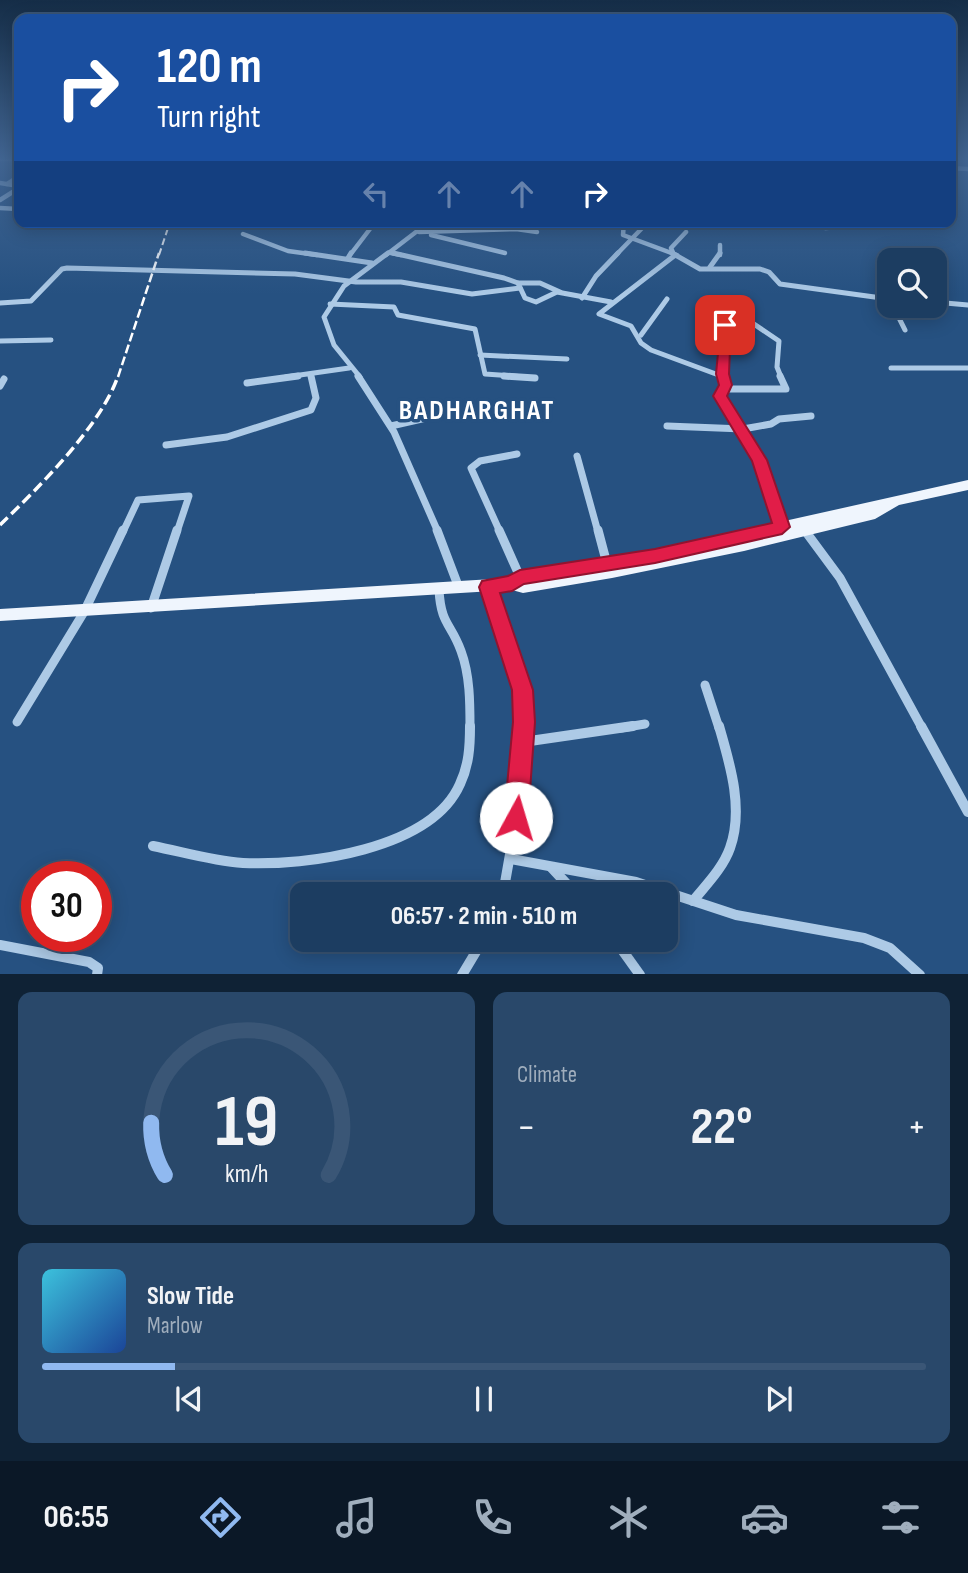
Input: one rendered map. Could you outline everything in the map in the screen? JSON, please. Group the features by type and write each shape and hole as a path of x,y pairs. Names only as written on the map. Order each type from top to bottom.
{"main road":[{"path":"0,615 489,587 607,565 968,485"},
{"path":"516,580 523,587 610,575 806,532 875,514 894,503"}],"street":[{"path":"348,258 371,228"},
{"path":"424,228 505,253"},
{"path":"459,589 414,475 391,426 368,388 349,368 324,323 330,304 347,280 391,253 424,228 516,229 537,232"},
{"path":"624,228 623,236 674,255 700,269 757,268 769,272 774,281 780,284 877,297"},
{"path":"583,298 597,272 633,241 643,228"},
{"path":"674,255 671,248 686,232"},
{"path":"243,234 288,251 373,263"},
{"path":"710,268 720,256 720,245"},
{"path":"391,253 519,286 525,298 537,302 560,292"},
{"path":"674,255 611,302 599,313 600,316 633,325 640,334 641,344 682,365 722,374"},
{"path":"0,303 31,301 62,269 67,268 295,274 401,282 472,294 540,283 560,292 611,302"},
{"path":"640,334 667,299"},
{"path":"947,303 968,305"},
{"path":"330,304 394,307 396,315 475,329 478,332 480,355 488,376 535,378"},
{"path":"724,389 722,374 725,325 743,316 779,341 776,364 786,389 724,389 720,393 721,400 759,460 782,527"},
{"path":"899,318 905,330"},
{"path":"0,341 51,340"},
{"path":"480,355 567,359"},
{"path":"247,383 349,368"},
{"path":"891,368 968,368"},
{"path":"166,445 227,437 311,410 316,398 311,375"},
{"path":"391,426 457,411"},
{"path":"667,426 741,429 774,424 779,419 811,416"},
{"path":"516,580 471,468 480,461 517,454"},
{"path":"577,456 607,565"},
{"path":"17,722 84,612 138,500 146,497 188,496 151,608"},
{"path":"806,532 840,578 968,812"},
{"path":"489,587 523,690 523,742 511,859 506,882"},
{"path":"153,846 242,863 271,863 342,856 390,842 425,821 459,786 469,752 464,660 442,618 439,590"},
{"path":"693,901 729,851 736,816 725,744 705,685"},
{"path":"523,742 645,724"},
{"path":"511,859 636,882 736,915 864,938 890,948 919,974"},
{"path":"551,867 565,882"},
{"path":"0,945 89,961 98,968 97,974"},
{"path":"463,974 476,952"},
{"path":"624,952 639,974"}],"railway":[{"path":"159,255 168,228"},
{"path":"118,377 159,253"},
{"path":"0,525 50,475 83,435 110,395 118,376"}],"district":[{"name":"BADHARGHAT","path":"477,410"}],"route":[{"path":"516,818 524,722 523,690 489,587 512,583 520,577 655,556 782,527 756,453 720,396 726,385 722,374 725,325"}]}
